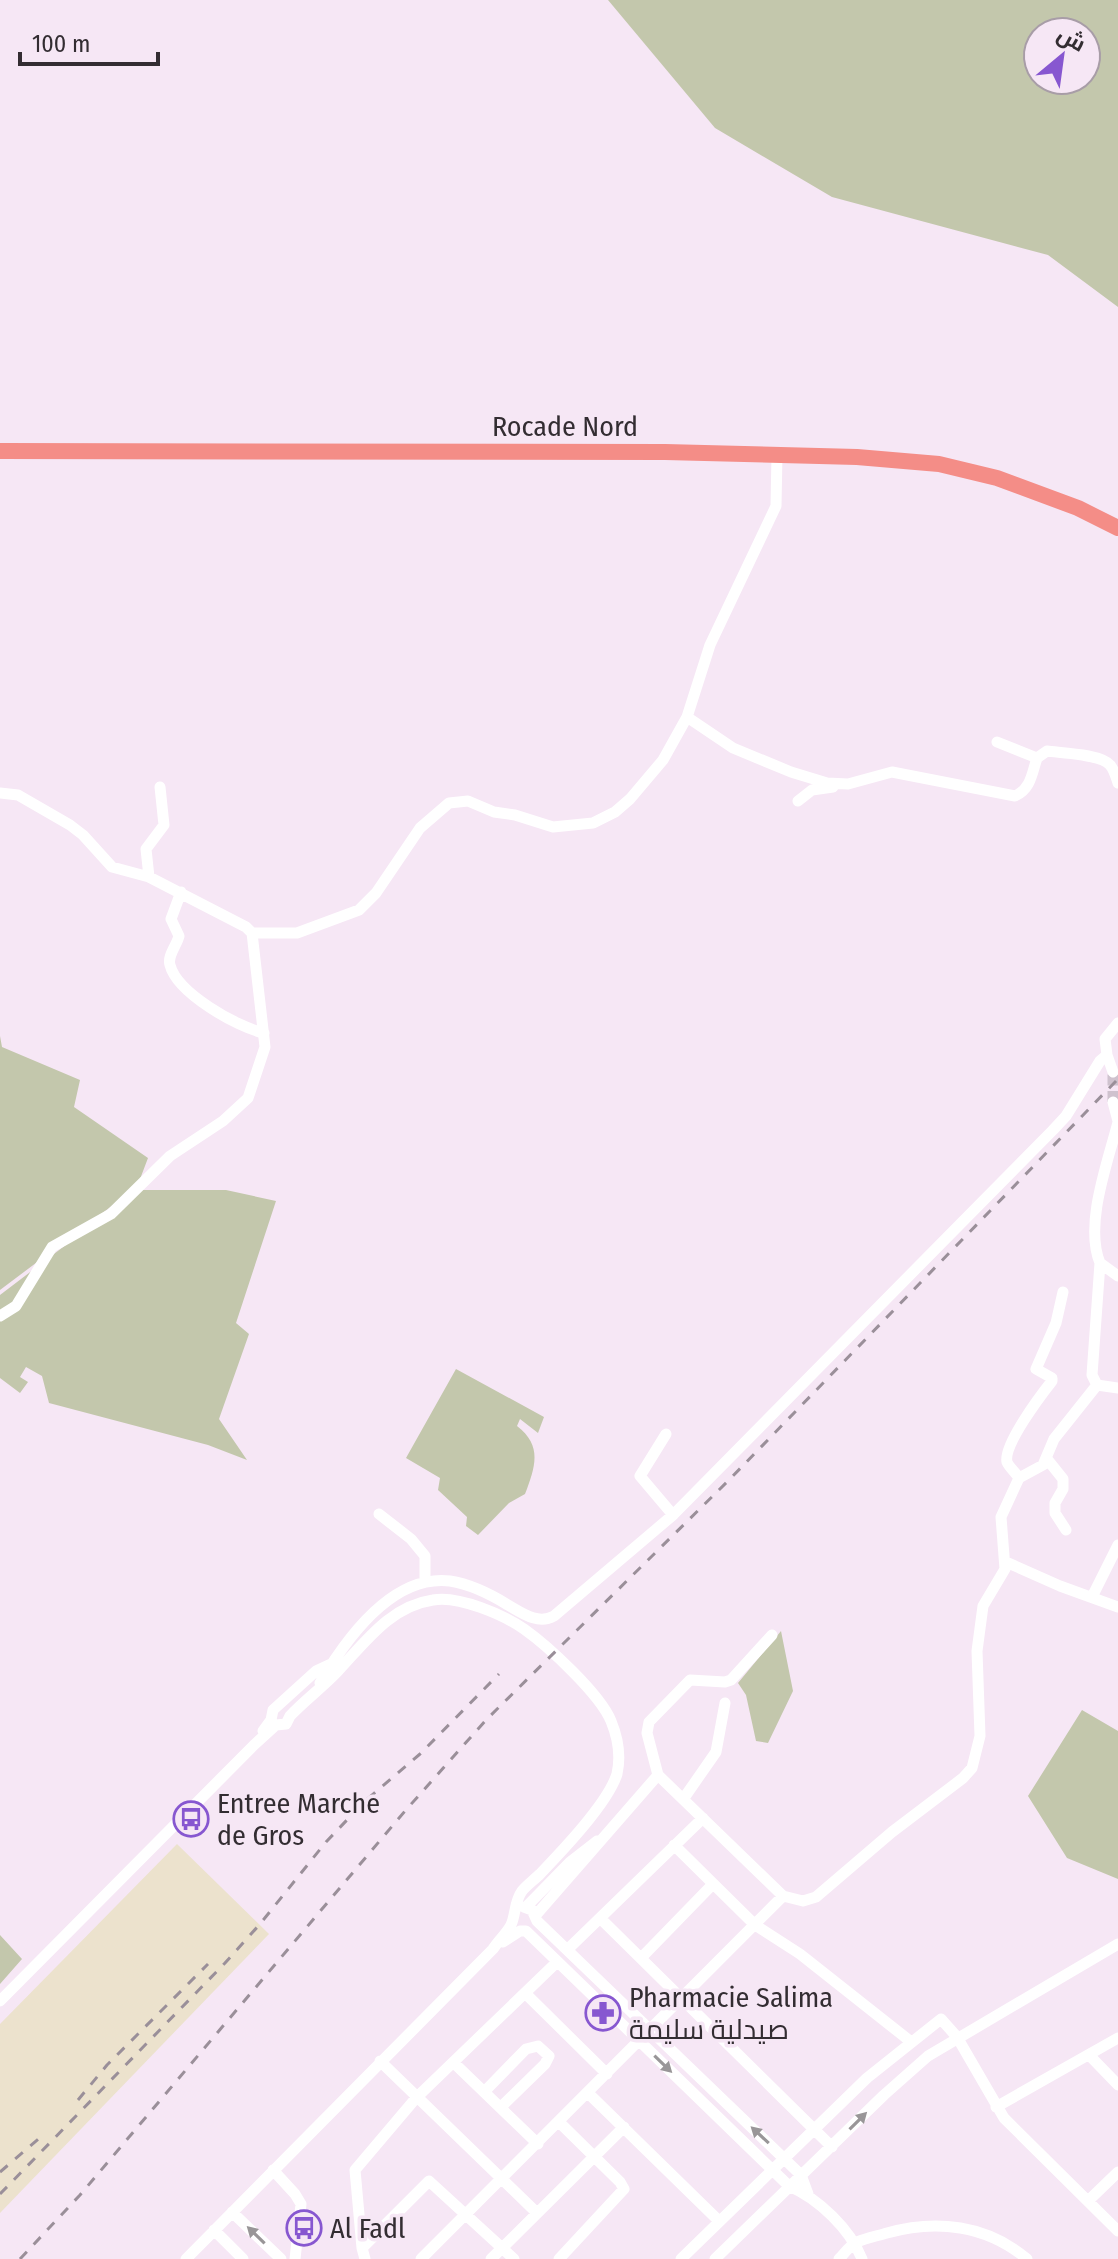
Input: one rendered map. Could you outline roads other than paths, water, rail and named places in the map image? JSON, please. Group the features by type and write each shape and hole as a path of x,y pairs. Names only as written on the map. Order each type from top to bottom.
{"highway":[{"name":"Rocade Nord","path":"0,451 777,454 881,459 962,468 1038,491 1118,528"}],"street":[{"path":"252,933 297,933 359,910 376,893 420,828 449,803 468,801 494,812 553,827 593,823 615,812 650,777 687,717 710,645 776,506 777,454"},
{"path":"687,717 733,748 791,772 841,784"},
{"path":"997,742 1037,758"},
{"path":"798,801 812,790 892,772 1015,796 1025,789 1037,758 1047,751 1097,758 1111,766 1118,783"},
{"path":"149,877 146,849 164,825 160,787"},
{"path":"0,793 18,795 70,825 112,867 149,877 246,927 252,933 265,1047 243,1105 170,1156 111,1214 52,1247 16,1306 0,1316"},
{"path":"181,892 171,919 179,940 170,959 171,968 202,1003 248,1029 264,1033"},
{"path":"1113,1072 1105,1039 1118,1023"},
{"path":"315,1691 351,1636 397,1593 425,1582 459,1583 525,1614 546,1620 673,1515 1053,1130 1107,1055"},
{"path":"1097,1385 1092,1375 1100,1263 1094,1250 1098,1199 1118,1121 1113,1102"},
{"path":"1100,1263 1118,1276"},
{"path":"1019,1478 1008,1463 1010,1444 1052,1381 1036,1369 1056,1323 1063,1292"},
{"path":"1097,1385 1118,1388"},
{"path":"772,1635 731,1680 690,1680 649,1722 647,1733 658,1775 783,1896 803,1901 816,1897 972,1768 980,1736 977,1669 983,1606 1006,1562 1001,1517 1019,1478 1038,1470 1047,1459 1054,1439 1097,1385"},
{"path":"666,1434 640,1476 673,1515"},
{"path":"1047,1459 1063,1479 1055,1513 1066,1530"},
{"path":"379,1514 411,1539 425,1556 425,1582"},
{"path":"1092,1597 1118,1545"},
{"path":"1006,1562 1118,1607"},
{"path":"186,2259 518,1925 522,1891 598,1808 616,1774 620,1754 613,1727 588,1688 523,1628 462,1601 436,1599 401,1611 368,1637 336,1673 290,1716 286,1724 274,1722"},
{"path":"0,2001 254,1745 274,1722 273,1710 316,1671 353,1654"},
{"path":"684,1798 716,1752 725,1703"},
{"path":"279,1707 285,1708 290,1716"},
{"path":"518,1925 533,1928 536,1918 658,1775"},
{"path":"567,1950 703,1818"},
{"path":"601,1839 570,1862 525,1907 517,1909 518,1925 789,2186 808,2194 855,2243 862,2259"},
{"path":"674,1845 755,1925 811,1962 910,2041"},
{"path":"525,1907 538,1877"},
{"path":"642,1957 712,1885"},
{"path":"421,2259 783,1896"},
{"path":"525,1907 649,2031 801,2175 808,2194"},
{"path":"601,1919 832,2147"},
{"path":"715,2259 907,2074 957,2037 1118,1944"},
{"path":"363,2253 355,2170 416,2098 557,1962"},
{"path":"526,1994 607,2074"},
{"path":"681,2259 867,2078 941,2019 957,2037 996,2107 1020,2135 1118,2231"},
{"path":"996,2107 1118,2038"},
{"path":"485,2091 526,2049 538,2046 549,2056 545,2064 501,2107"},
{"path":"1090,2056 1118,2085"},
{"path":"380,2061 537,2213"},
{"path":"454,2063 538,2144"},
{"path":"588,2093 719,2221"},
{"path":"559,2122 624,2189 559,2259"},
{"path":"491,2259 624,2127"},
{"path":"273,2170 301,2204 295,2259"},
{"path":"1088,2201 1118,2172"},
{"path":"363,2253 427,2181 433,2182 514,2259"},
{"path":"232,2212 281,2259"},
{"path":"839,2259 855,2243 908,2227 948,2226 966,2228 998,2240 1027,2259"},
{"path":"214,2230 243,2259"}],"tunnel":[{"path":"1113,1072 1113,1102"}],"railway":[{"path":"20,2259 80,2195 405,1811 486,1720 729,1480 1118,1079"},
{"path":"0,2194 225,1963 326,1842 364,1802 420,1754 499,1674"},
{"path":"78,2100 107,2065 208,1964"},
{"path":"0,2172 42,2136"}],"place":[{"name":"Entree Marche de Gros","path":"191,1819"},
{"name":"Pharmacie Salima صيدلية سليمة","path":"603,2013"},
{"name":"Al Fadl","path":"304,2228"}]}
